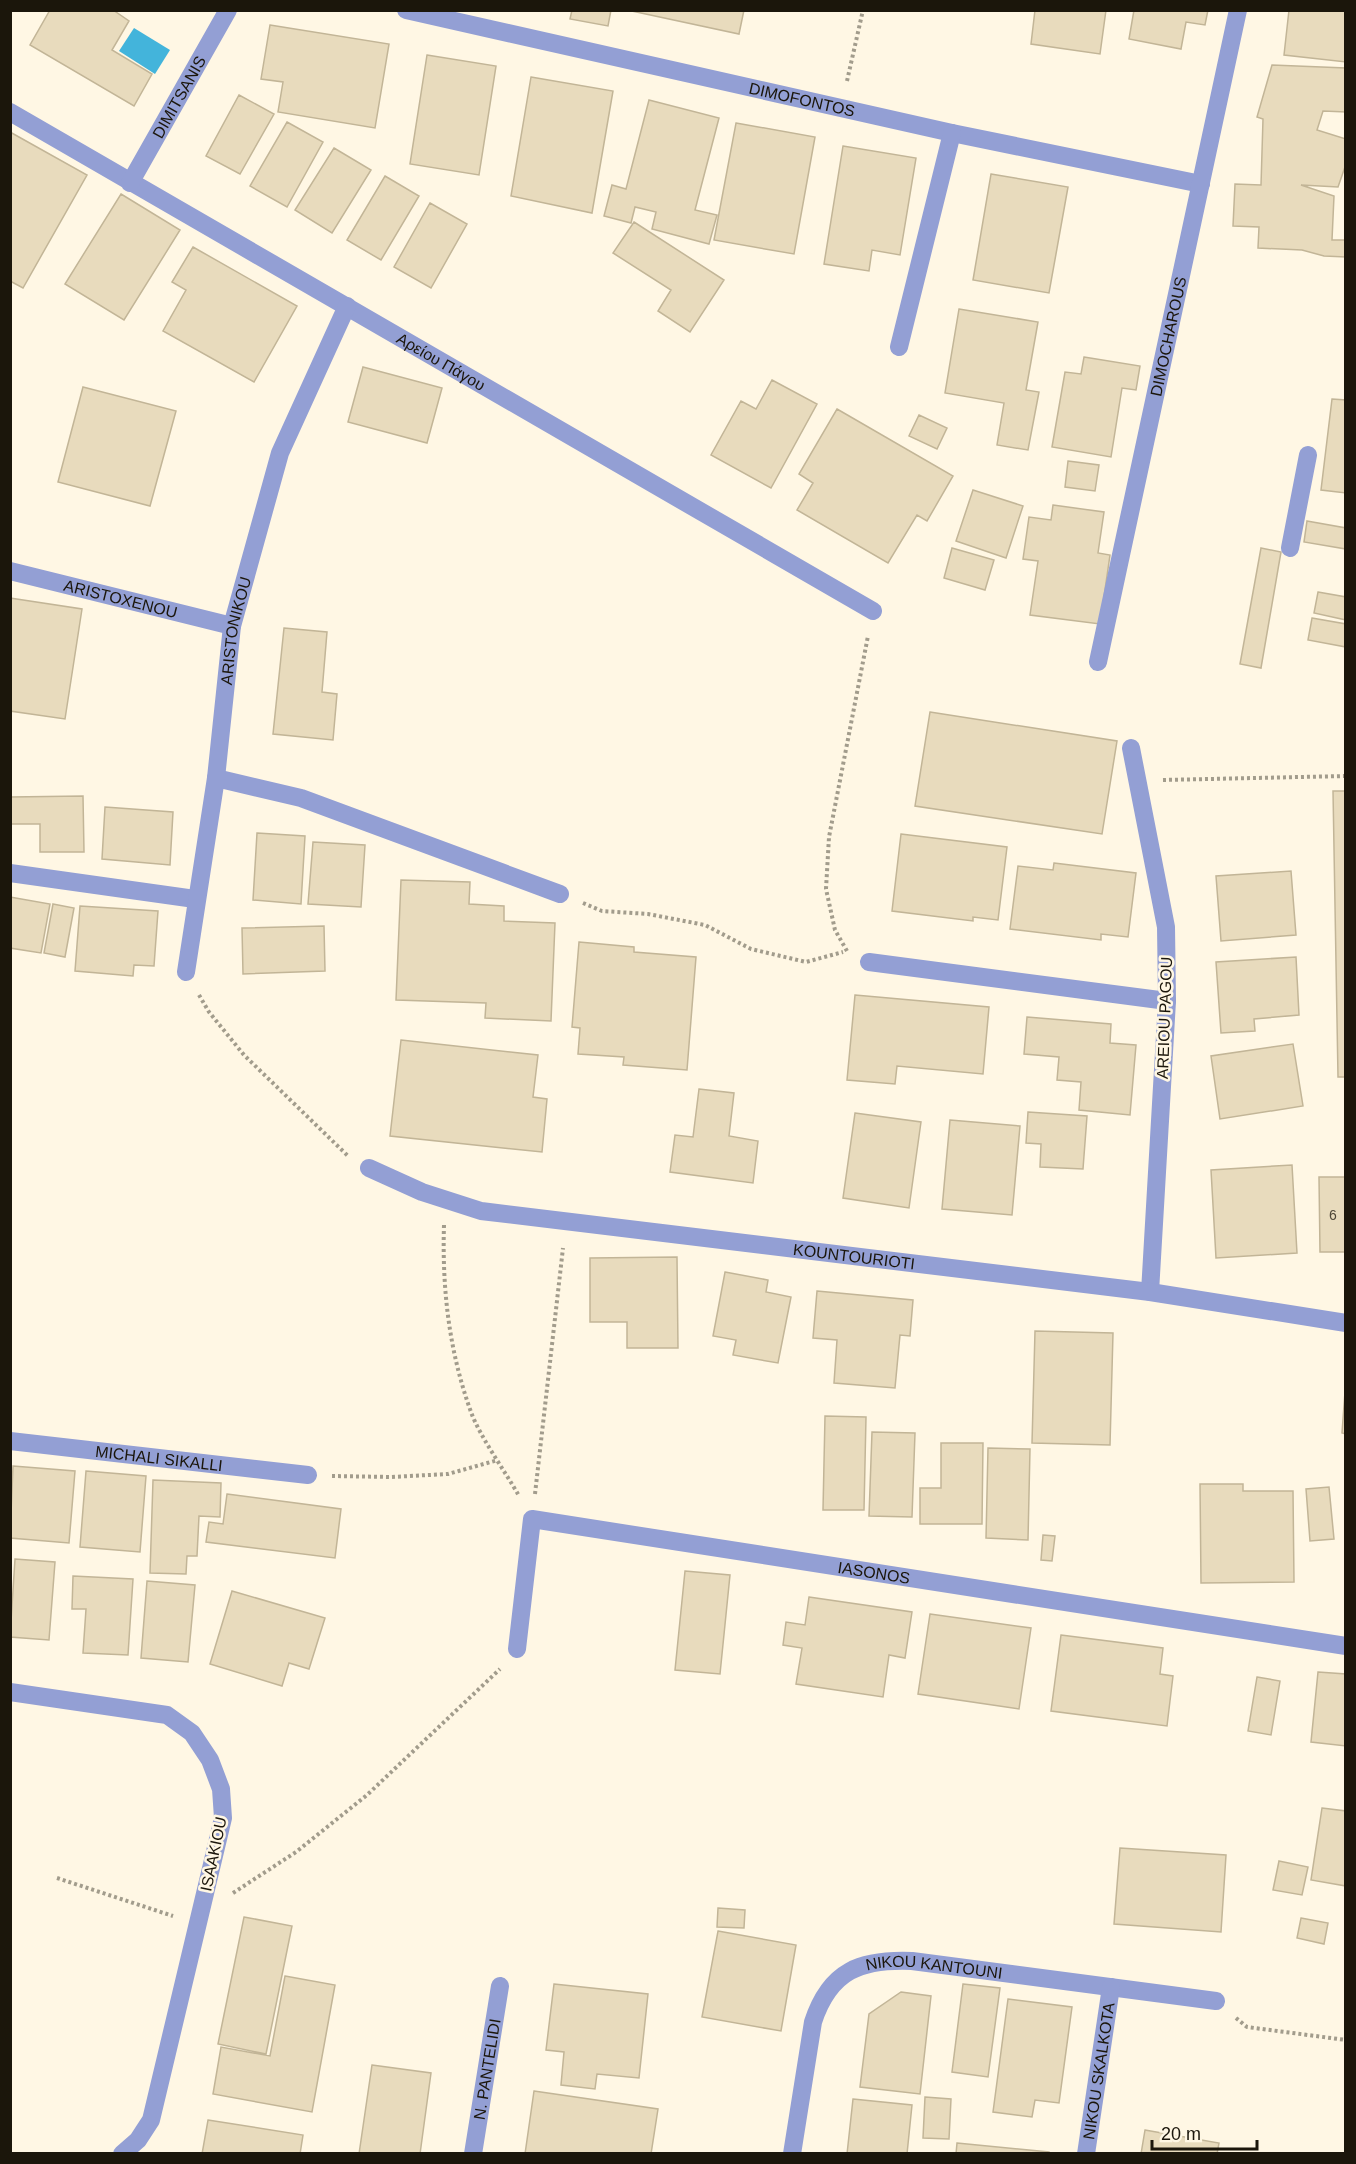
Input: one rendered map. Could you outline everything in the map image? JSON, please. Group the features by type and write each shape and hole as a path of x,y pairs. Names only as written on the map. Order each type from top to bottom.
{"street":[{"name":"DIMITSANIS","path":"130,183 228,10"},
{"name":"DIMOFONTOS","path":"406,10 842,108 1201,184"},
{"name":"DIMOCHAROUS","path":"1098,662 1238,10"},
{"name":"Αρείου Πάγου","path":"10,112 873,611"},
{"path":"898,347 952,132"},
{"name":"ARISTONIKOU","path":"186,972 195,899 216,778 232,626 280,453 347,306"},
{"path":"1290,548 1308,455"},
{"name":"ARISTOXENOU","path":"10,571 232,626"},
{"name":"AREIOU PAGOU","path":"1131,748 1166,927 1167,1001 1150,1292"},
{"path":"216,778 301,798 560,894"},
{"path":"10,873 195,899"},
{"path":"869,962 1167,1001"},
{"name":"KOUNTOURIOTI","path":"369,1168 445,1201 481,1211 1150,1292 1346,1323"},
{"name":"MICHALI SIKALLI","path":"10,1441 308,1475"},
{"path":"517,1649 532,1519"},
{"name":"IASONOS","path":"532,1519 1346,1646"},
{"name":"ISAAKIOU","path":"10,1692 167,1715 192,1733 210,1760 221,1789 223,1818 152,2120 138,2140 122,2154"},
{"name":"NIKOU KANTOUNI","path":"792,2154 813,2022 829,1986 848,1971 863,1964 884,1960 912,1961 1216,2001"},
{"name":"N. PANTELIDI","path":"473,2154 500,1986"},
{"name":"NIKOU SKALKOTA","path":"1086,2154 1111,1987"}],"path":[{"path":"842,108 863,10"},
{"path":"869,962 847,951 835,930 826,889 830,837 873,611"},
{"path":"1138,780 1346,776"},
{"path":"560,894 602,911 648,914 705,925 751,950 806,962 847,951"},
{"path":"186,972 209,1012 244,1055 346,1155 369,1168"},
{"path":"445,1201 443,1266 448,1331 471,1413 532,1519"},
{"path":"532,1519 567,1221"},
{"path":"308,1475 391,1477 448,1474 498,1460"},
{"path":"57,1878 199,1920 296,1851 367,1795 503,1667 517,1649"},
{"path":"1216,2001 1247,2027 1346,2040"}],"water":[{"path":"134,28 170,50 155,74 119,51"}],"building":[{"path":"50,10 113,10 129,21 112,50 152,74 134,106 30,45"},
{"path":"572,10 611,10 608,26 570,19"},
{"path":"627,10 744,10 739,34"},
{"path":"1035,10 1106,10 1100,54 1031,44"},
{"path":"1134,10 1208,10 1205,25 1186,22 1181,49 1129,39"},
{"path":"1289,10 1346,10 1346,62 1284,55"},
{"path":"270,25 389,44 375,128 278,112 283,82 261,79"},
{"path":"427,55 496,66 479,175 410,164"},
{"path":"1272,65 1346,68 1346,112 1323,111 1317,130 1346,139 1346,164 1338,187 1301,185 1334,196 1332,240 1346,240 1346,257 1324,256 1302,250 1258,248 1259,227 1233,226 1235,184 1261,185 1263,119 1257,117"},
{"path":"531,77 613,91 592,213 511,196"},
{"path":"239,95 274,114 240,174 206,156"},
{"path":"649,100 719,118 695,210 717,215 709,244 652,229 656,212 635,207 631,223 604,216 612,185 626,189"},
{"path":"287,122 323,142 287,207 250,186"},
{"path":"736,123 815,137 794,254 714,240"},
{"path":"10,132 87,175 23,288 10,281"},
{"path":"843,146 916,158 900,255 872,250 869,271 824,264"},
{"path":"334,148 371,170 332,233 295,210"},
{"path":"991,174 1068,187 1049,293 973,280"},
{"path":"385,176 419,196 381,260 347,240"},
{"path":"121,194 180,230 124,320 65,284"},
{"path":"430,203 467,224 431,288 394,267"},
{"path":"634,222 724,280 690,332 658,311 671,290 613,253"},
{"path":"193,247 297,306 254,382 163,331 186,290 172,282"},
{"path":"959,309 1038,322 1026,390 1039,392 1028,450 997,445 1004,403 945,393"},
{"path":"1084,357 1140,366 1136,390 1122,388 1111,457 1052,447 1065,372 1081,374"},
{"path":"363,367 442,388 427,443 348,422"},
{"path":"772,380 817,404 771,488 711,455 741,401 756,409"},
{"path":"83,387 176,411 150,506 58,482"},
{"path":"1332,399 1346,400 1346,493 1321,490"},
{"path":"837,409 953,476 927,521 917,515 888,563 797,510 813,483 799,474"},
{"path":"919,415 947,428 937,449 909,436"},
{"path":"1068,461 1099,465 1095,491 1065,487"},
{"path":"973,490 1023,506 1006,558 956,541"},
{"path":"1053,505 1104,512 1098,553 1110,555 1100,624 1030,615 1038,561 1023,559 1029,517 1051,520"},
{"path":"1307,521 1346,528 1346,549 1304,542"},
{"path":"952,548 994,560 985,590 944,578"},
{"path":"1261,548 1281,552 1261,668 1240,664"},
{"path":"1318,592 1346,597 1346,620 1314,613"},
{"path":"10,598 82,609 65,719 10,711"},
{"path":"1312,618 1346,624 1346,647 1308,640"},
{"path":"284,628 327,632 322,692 337,694 333,740 273,734"},
{"path":"930,712 1117,741 1102,834 915,806"},
{"path":"1333,791 1346,791 1346,1077 1338,1077"},
{"path":"83,796 84,852 40,852 40,824 10,824 10,797"},
{"path":"105,807 173,812 170,865 102,859"},
{"path":"257,833 305,836 301,904 253,900"},
{"path":"901,834 1007,847 998,920 973,917 973,921 892,911"},
{"path":"313,842 365,845 361,907 308,904"},
{"path":"1054,863 1136,873 1128,937 1101,934 1101,940 1010,929 1018,866 1053,870"},
{"path":"1291,871 1296,935 1221,941 1216,876"},
{"path":"401,880 470,882 469,904 504,906 504,921 555,923 551,1021 485,1018 486,1003 396,1000"},
{"path":"10,897 50,904 41,953 10,948"},
{"path":"53,904 74,908 65,957 44,953"},
{"path":"80,906 158,911 154,966 134,965 133,976 75,971"},
{"path":"324,926 325,971 243,974 242,928"},
{"path":"579,942 634,947 634,952 696,957 687,1070 623,1065 624,1057 578,1054 580,1028 572,1027"},
{"path":"1296,957 1299,1015 1254,1019 1255,1031 1221,1033 1216,962"},
{"path":"855,995 989,1007 983,1074 897,1066 895,1084 847,1080"},
{"path":"1027,1017 1111,1024 1110,1043 1136,1045 1130,1115 1079,1110 1081,1082 1057,1080 1059,1057 1024,1054"},
{"path":"401,1040 538,1055 533,1097 547,1099 542,1152 390,1136"},
{"path":"1293,1044 1303,1106 1220,1119 1211,1056"},
{"path":"699,1089 734,1093 729,1136 758,1141 753,1183 670,1172 675,1135 693,1137"},
{"path":"1028,1112 1087,1116 1083,1169 1040,1167 1041,1144 1026,1143"},
{"path":"855,1113 921,1122 909,1208 843,1198"},
{"path":"950,1120 1020,1126 1012,1215 942,1209"},
{"path":"1292,1165 1297,1253 1216,1258 1211,1170"},
{"path":"1319,1177 1346,1177 1346,1252 1320,1252"},
{"path":"677,1257 678,1348 627,1348 627,1322 590,1322 590,1258"},
{"path":"725,1272 768,1280 766,1292 791,1297 778,1363 733,1355 736,1340 713,1336"},
{"path":"817,1291 913,1300 910,1336 900,1335 895,1388 834,1383 837,1340 813,1338"},
{"path":"1035,1331 1113,1333 1110,1445 1032,1443"},
{"path":"1346,1392 1346,1434 1342,1433"},
{"path":"825,1416 866,1417 864,1510 823,1510"},
{"path":"872,1432 915,1433 912,1517 869,1516"},
{"path":"941,1443 983,1443 982,1524 920,1524 920,1488 941,1488"},
{"path":"988,1448 1030,1449 1028,1540 986,1538"},
{"path":"13,1466 75,1471 69,1543 10,1538"},
{"path":"86,1471 146,1476 140,1552 80,1547"},
{"path":"153,1480 221,1483 220,1517 199,1516 197,1556 187,1556 186,1574 150,1573"},
{"path":"1200,1484 1243,1484 1243,1491 1293,1491 1294,1582 1201,1583"},
{"path":"1329,1487 1334,1539 1310,1541 1306,1489"},
{"path":"227,1494 341,1509 335,1558 206,1542 209,1522 223,1524"},
{"path":"1043,1535 1055,1536 1052,1561 1041,1560"},
{"path":"15,1559 55,1562 49,1640 10,1637"},
{"path":"685,1571 730,1575 720,1674 675,1670"},
{"path":"73,1576 133,1579 128,1655 83,1653 86,1609 72,1609"},
{"path":"147,1581 195,1585 188,1662 141,1658"},
{"path":"232,1591 325,1618 309,1669 289,1663 282,1686 210,1664"},
{"path":"809,1597 912,1612 905,1658 889,1655 883,1697 796,1684 802,1648 783,1645 786,1622 805,1625"},
{"path":"930,1614 1031,1628 1019,1709 918,1694"},
{"path":"1061,1635 1163,1648 1160,1674 1173,1676 1167,1726 1051,1711"},
{"path":"1318,1672 1346,1674 1346,1746 1311,1742"},
{"path":"1257,1677 1280,1681 1271,1735 1248,1731"},
{"path":"1322,1808 1346,1811 1346,1886 1311,1880"},
{"path":"1120,1848 1226,1855 1221,1932 1114,1924"},
{"path":"1279,1861 1308,1867 1302,1895 1273,1890"},
{"path":"718,1908 745,1910 744,1928 717,1927"},
{"path":"244,1917 292,1926 266,2054 218,2044"},
{"path":"1301,1918 1328,1923 1324,1944 1297,1938"},
{"path":"718,1931 796,1945 781,2031 702,2017"},
{"path":"285,1976 335,1985 312,2112 213,2094 221,2047 270,2056"},
{"path":"554,1984 648,1994 639,2078 597,2074 595,2089 561,2085 564,2052 546,2050"},
{"path":"963,1984 1000,1988 988,2077 952,2072"},
{"path":"901,1992 931,1996 920,2094 860,2087 869,2014"},
{"path":"1008,1999 1072,2007 1059,2103 1035,2100 1032,2117 993,2112"},
{"path":"372,2065 431,2073 420,2154 359,2154"},
{"path":"534,2091 658,2109 651,2154 525,2154"},
{"path":"925,2097 951,2099 949,2139 923,2138"},
{"path":"853,2099 912,2105 907,2154 847,2154"},
{"path":"208,2120 303,2135 300,2154 202,2154"},
{"path":"1145,2130 1219,2143 1217,2154 1141,2154"},
{"path":"957,2143 1049,2152 1049,2154 956,2154"}]}
